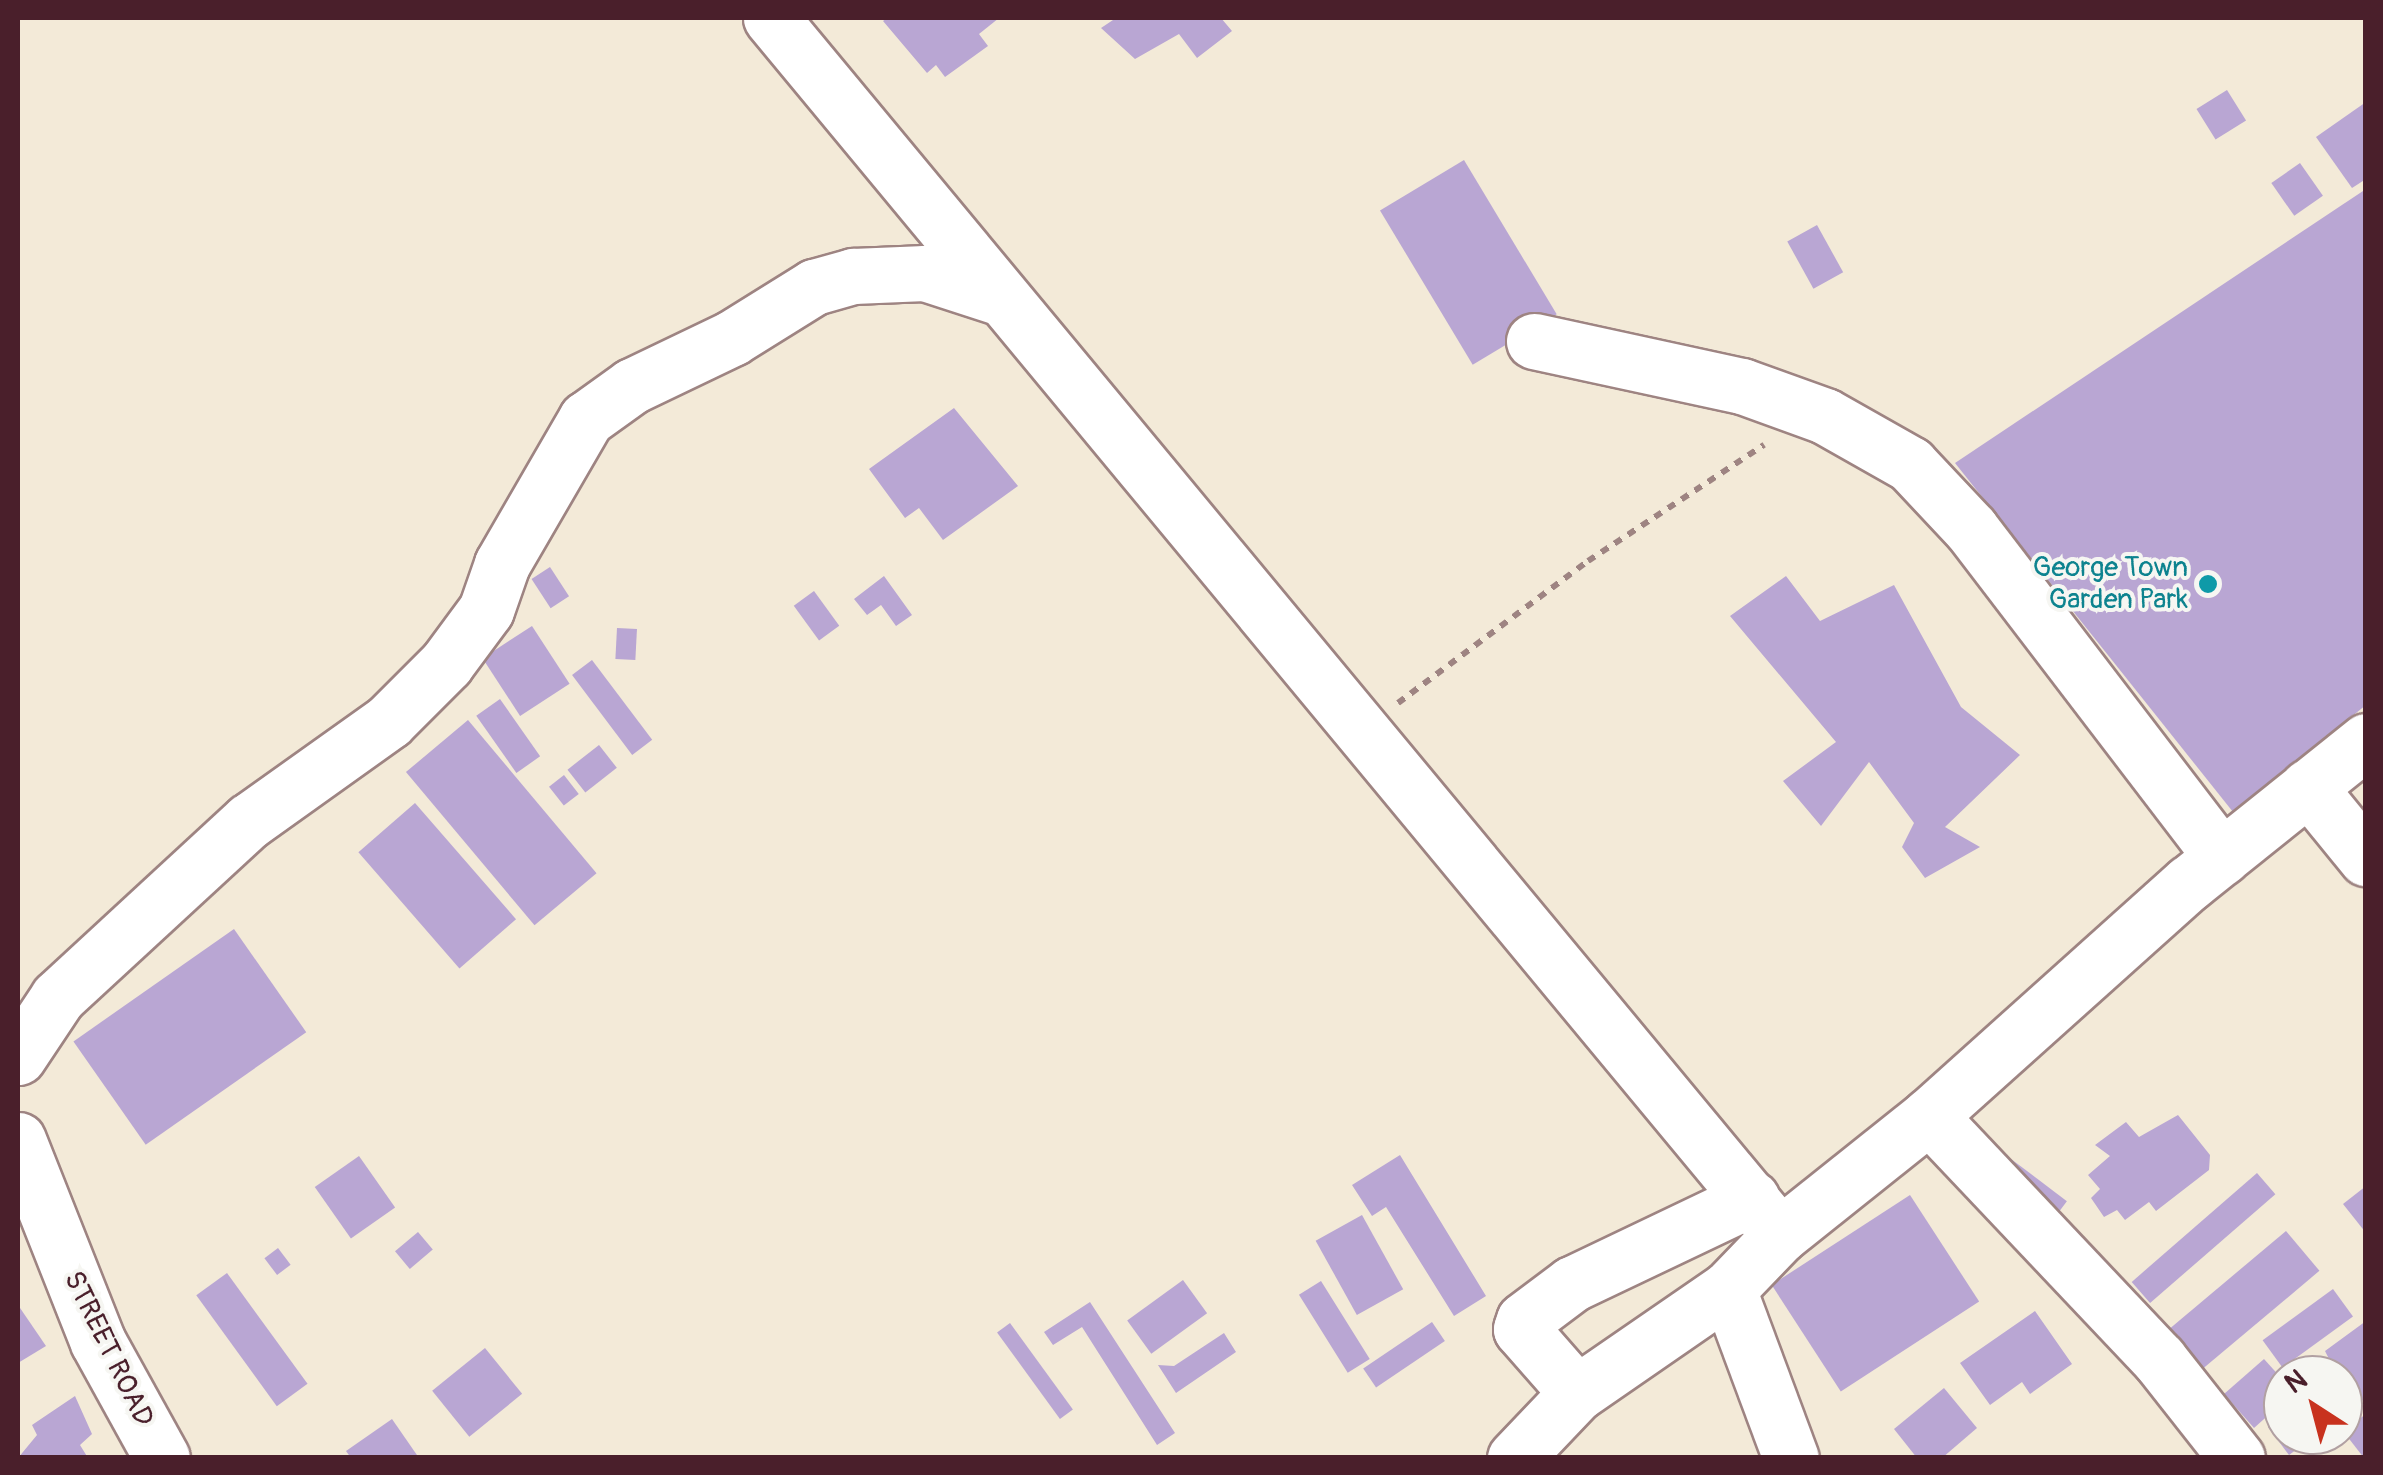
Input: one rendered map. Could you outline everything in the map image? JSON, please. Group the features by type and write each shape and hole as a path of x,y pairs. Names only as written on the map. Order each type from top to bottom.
{"street":[{"path":"770,18 1766,1216"},
{"path":"18,1057 58,998 249,821 389,721 446,664 486,610 502,564 586,419 632,386 732,338 814,287 853,276 925,273 1002,298"},
{"path":"1534,341 1742,386 1825,416 1910,464 1971,529 2222,857"},
{"path":"1577,1393 1525,1334 1524,1320 1572,1284 1766,1216 1929,1116 2222,857 2366,741"},
{"path":"2308,788 2366,858"},
{"path":"1929,1116 2159,1358 2237,1458"},
{"name":"STREET ROAD","path":"18,1140 37,1243 162,1458"},
{"path":"1516,1458 1577,1393 1728,1289 1766,1216"},
{"path":"1728,1289 1791,1458"}],"path":[{"path":"1361,731 1588,561 1794,423 1825,416"}],"building":[{"path":"999,18 979,34 988,46 945,77 936,65 927,73 883,21"},
{"path":"1116,18 1221,18 1232,31 1197,58 1179,34 1135,59 1101,28"},
{"path":"2227,90 2246,121 2216,140 2196,109"},
{"path":"2366,102 2366,179 2352,188 2316,137"},
{"path":"1464,160 1557,314 1473,365 1380,210"},
{"path":"2300,163 2323,196 2294,216 2271,183"},
{"name":"George Town Garden Park","path":"2366,189 2366,705 2233,812 1955,463"},
{"path":"1817,225 1843,272 1813,289 1787,241"},
{"path":"954,408 1018,486 943,540 919,508 905,518 869,469"},
{"path":"550,567 569,596 551,608 532,579"},
{"path":"884,576 912,615 896,626 881,605 867,615 854,599"},
{"path":"1786,576 1820,621 1894,585 1961,707 2020,755 1945,827 1980,847 1925,878 1902,847 1914,823 1869,762 1821,826 1783,781 1836,742 1730,616"},
{"path":"814,591 839,626 819,640 794,606"},
{"path":"532,626 570,684 520,716 483,658"},
{"path":"617,628 637,629 635,660 615,659"},
{"path":"592,660 652,740 632,755 572,675"},
{"path":"500,699 540,756 516,773 476,716"},
{"path":"468,720 597,873 535,925 406,772"},
{"path":"599,745 617,768 585,792 567,770"},
{"path":"564,775 579,794 564,806 549,787"},
{"path":"415,803 516,919 459,968 358,852"},
{"path":"234,929 306,1032 146,1145 73,1041"},
{"path":"2178,1115 2210,1155 2209,1170 2156,1211 2149,1202 2125,1220 2117,1210 2104,1217 2091,1198 2100,1189 2088,1175 2110,1156 2095,1145 2126,1122 2139,1137"},
{"path":"1400,1155 1486,1296 1454,1316 1386,1207 1372,1216 1352,1185"},
{"path":"359,1156 395,1208 351,1239 315,1187"},
{"path":"2011,1159 2067,1201 2054,1218 1998,1176"},
{"path":"2257,1173 2275,1194 2150,1303 2132,1282"},
{"path":"2366,1186 2366,1233 2343,1204"},
{"path":"1910,1195 1979,1302 1841,1391 1772,1285"},
{"path":"1362,1215 1403,1289 1357,1315 1316,1241"},
{"path":"2286,1231 2319,1271 2199,1372 2166,1332"},
{"path":"418,1232 433,1250 410,1269 395,1251"},
{"path":"278,1248 291,1265 277,1275 264,1258"},
{"path":"227,1273 308,1384 277,1406 196,1295"},
{"path":"1183,1280 1207,1313 1151,1354 1127,1321"},
{"path":"1321,1281 1370,1359 1348,1373 1299,1295"},
{"path":"2333,1289 2353,1317 2300,1355 2273,1355 2263,1340"},
{"path":"1090,1302 1175,1433 1157,1445 1082,1327 1053,1345 1044,1332"},
{"path":"18,1305 46,1346 18,1363"},
{"path":"2035,1311 2072,1364 2030,1394 2022,1382 1990,1405 1960,1363"},
{"path":"2366,1321 2366,1398 2363,1400 2363,1355 2327,1355 2325,1351"},
{"path":"1432,1322 1445,1341 1376,1387 1363,1368"},
{"path":"1010,1323 1073,1410 1060,1419 997,1332"},
{"path":"1224,1333 1236,1352 1176,1393 1158,1365 1174,1366"},
{"path":"485,1348 522,1394 469,1437 432,1391"},
{"path":"2263,1360 2263,1420 2254,1428 2224,1394"},
{"path":"1944,1388 1977,1428 1942,1458 1917,1458 1894,1429"},
{"path":"75,1396 92,1434 80,1445 88,1458 18,1458 37,1435 32,1425"},
{"path":"2366,1414 2366,1458 2362,1455"},
{"path":"392,1419 419,1458 351,1458 346,1451"}],"place":[{"name":"George Town Garden Park","path":"2208,584"}]}
